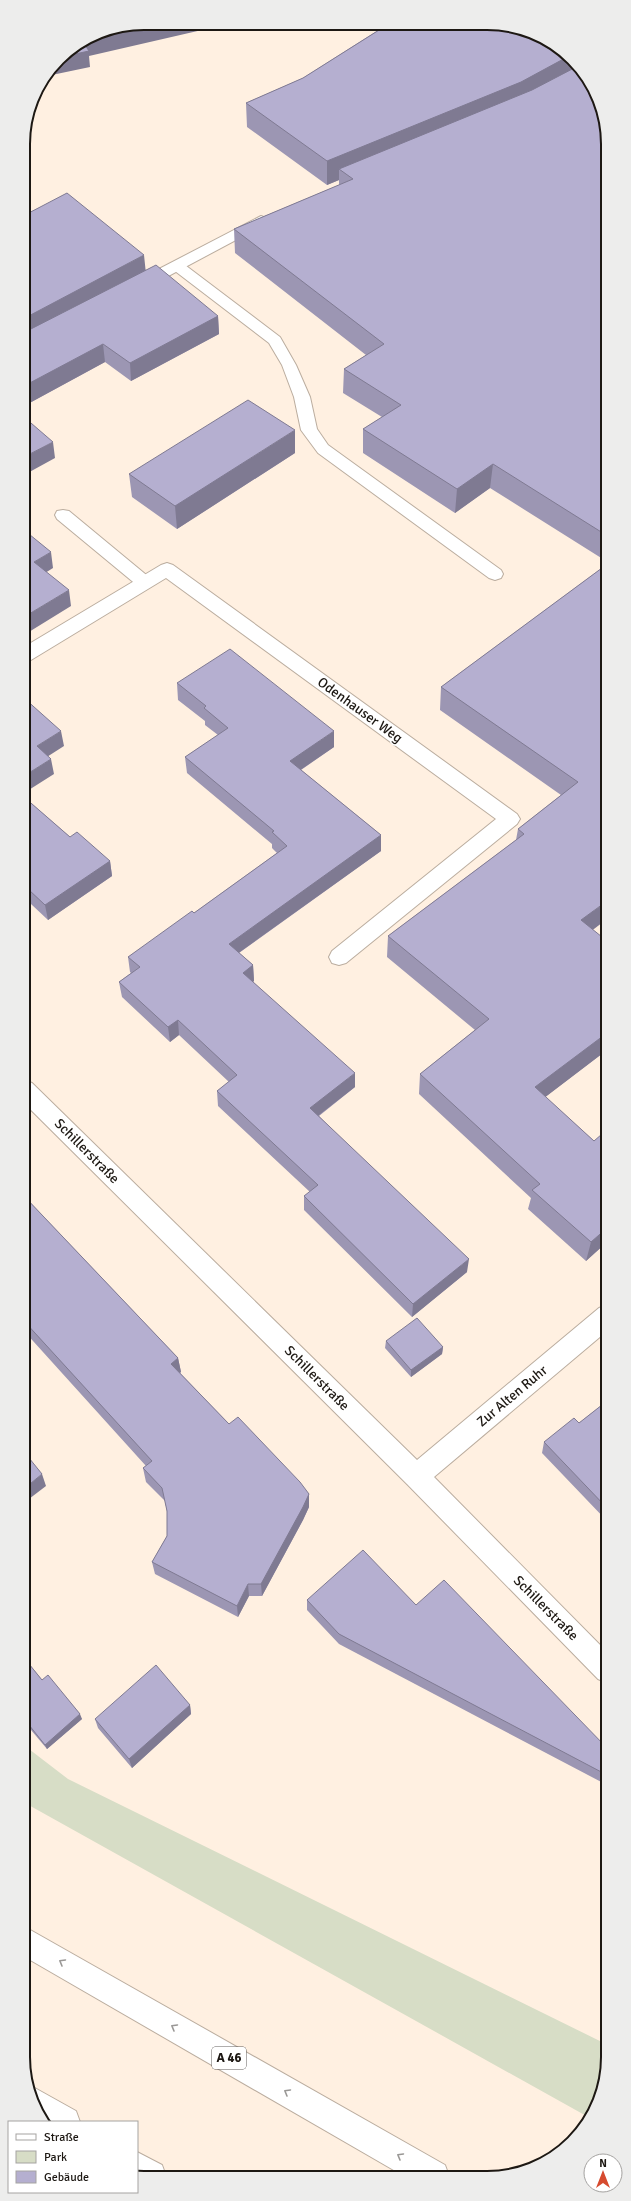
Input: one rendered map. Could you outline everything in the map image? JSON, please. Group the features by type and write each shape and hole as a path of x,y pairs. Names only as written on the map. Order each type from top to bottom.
{"main road":[{"path":"128,291 271,215"},
{"name":"Odenhauser Weg","path":"30,651 167,569 510,819 339,957"},
{"name":"Schillerstraße","path":"30,1095 416,1476 601,1664"},
{"name":"Zur Alten Ruhr","path":"416,1476 601,1321"},
{"name":"A 46","path":"30,1944 425,2171"},
{"path":"43,2108 63,2121"}],"lane":[{"path":"176,265 275,340 289,365 302,397 309,430 323,449 495,574"},
{"path":"63,514 144,582"}],"green space":[{"path":"30,1750 68,1779 601,2042 601,2064 597,2086 592,2101 585,2115 30,1806"}],"building":[{"path":"379,30 494,30 509,32 524,36 537,42 550,49 563,59 521,82 327,161 246,103 303,78"},
{"path":"86,46 89,51 75,54"},
{"path":"573,69 589,94 595,107 599,122 601,144 601,532 493,464 457,489 363,429 401,405 344,369 384,344 234,229 353,179 339,169 532,90"},
{"path":"67,193 144,255 30,315 30,212"},
{"path":"156,265 218,316 130,363 103,344 30,383 30,329"},
{"path":"248,400 295,430 175,506 129,474"},
{"path":"30,422 53,442 30,454"},
{"path":"30,535 51,552 34,562 69,590 30,613"},
{"path":"601,569 601,905 581,920 601,936 601,1038 535,1087 594,1141 601,1135 601,1233 591,1242 532,1190 540,1184 420,1074 489,1019 388,936 524,834 518,829 578,782 441,687"},
{"path":"230,649 334,731 290,761 381,835 229,944 253,965 243,973 355,1073 310,1108 469,1259 413,1304 304,1196 318,1185 217,1091 237,1075 178,1020 168,1027 119,982 140,967 128,957 192,911 194,913 287,846 272,832 274,831 185,757 228,728 204,708 206,706 177,683"},
{"path":"30,703 61,731 37,746 51,759 30,772"},
{"path":"30,802 70,837 77,832 110,861 45,905 30,891"},
{"path":"30,1202 178,1358 171,1364 229,1424 238,1417 300,1482 309,1494 261,1584 248,1584 237,1606 152,1562 167,1536 167,1511 162,1488 143,1468 152,1461 30,1328"},
{"path":"417,1318 443,1347 411,1370 386,1341"},
{"path":"601,1406 601,1502 544,1442 574,1418 579,1423"},
{"path":"30,1459 42,1474 30,1484"},
{"path":"363,1550 416,1605 444,1580 601,1742 601,1772 339,1634 307,1600"},
{"path":"30,1665 42,1680 48,1675 80,1714 45,1745 30,1726"},
{"path":"156,1665 190,1705 129,1759 95,1719"}]}
